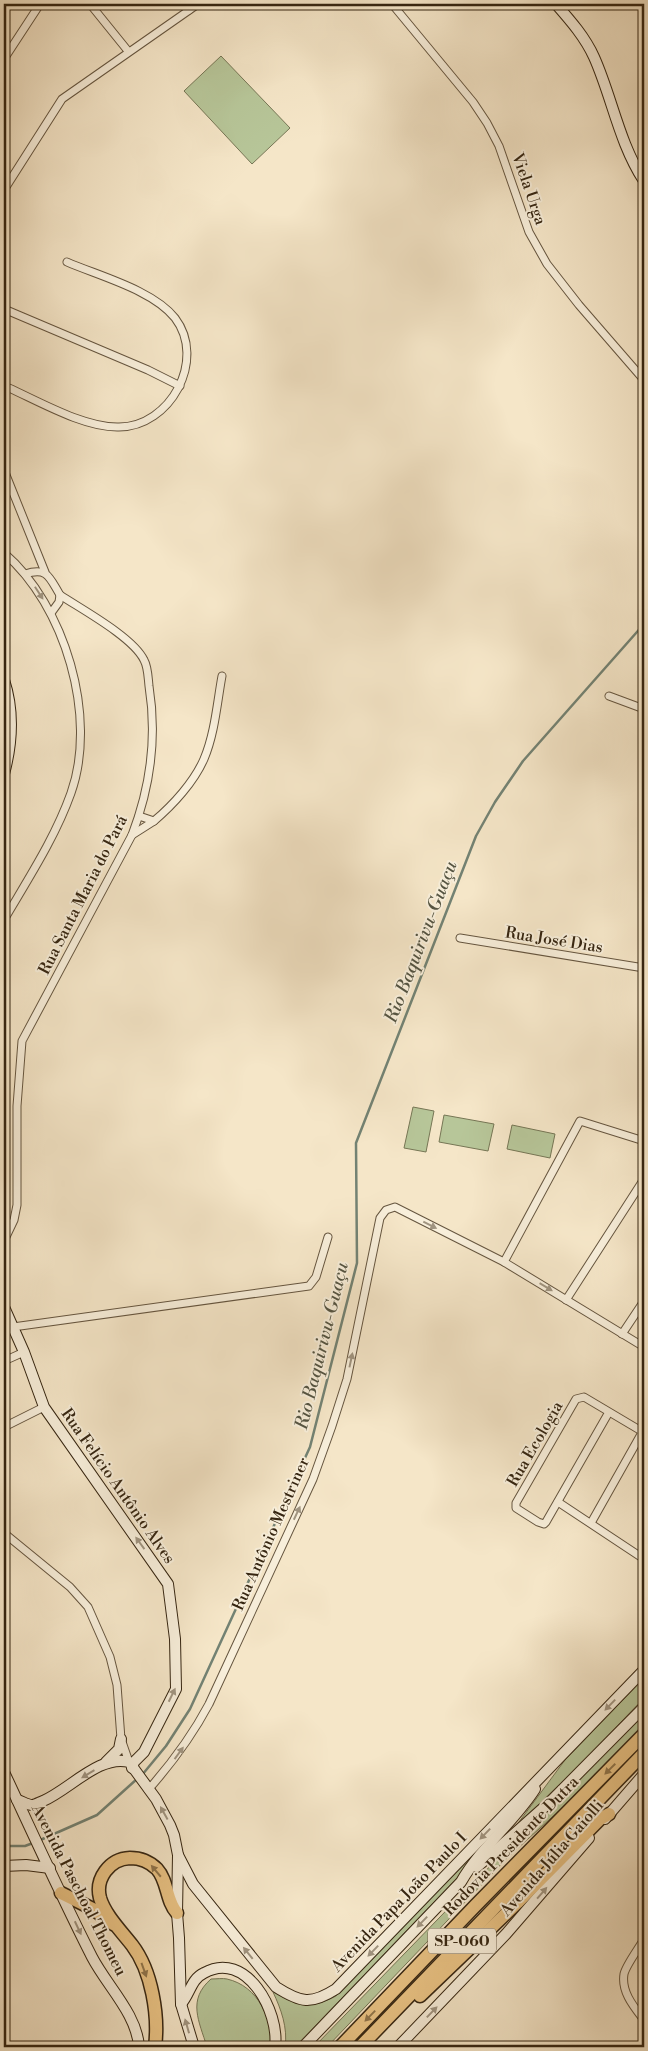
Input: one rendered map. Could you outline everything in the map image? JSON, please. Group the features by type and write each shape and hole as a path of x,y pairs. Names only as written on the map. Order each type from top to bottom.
{"highway":[{"name":"Rodovia Presidente Dutra","path":"340,2047 482,1898 644,1734"},
{"name":"Rodovia Presidente Dutra","path":"360,2047 644,1753"},
{"path":"402,2004 423,1994 600,1819 609,1814"},
{"path":"155,2047 156,2021 152,1990 134,1948 119,1929 101,1900 99,1888 102,1876 116,1862 128,1858 140,1859 152,1864 159,1871 170,1906 177,1913"},
{"path":"61,1893 93,1909 119,1929"}],"main road":[{"path":"556,4 574,25 594,56 616,121 630,155 644,181"},
{"path":"4,680 8,692 10,711 10,744 4,774"},
{"name":"Rua Felício Antônio Alves","path":"4,1307 24,1352 44,1407 164,1576 170,1593 175,1639 176,1688 144,1752 134,1762 132,1767"},
{"name":"Avenida Papa João Paulo I","path":"178,1855 194,1884 276,1987 292,1997 306,2001 321,1998 336,1989 644,1670"},
{"path":"303,2047 461,1882 550,1802 644,1707"},
{"path":"17,1800 32,1805 50,1798 106,1762 119,1748 121,1739"},
{"path":"106,1762 122,1760 132,1767 156,1799 170,1825 178,1855 177,1913 180,1938 181,2004 192,2046"},
{"name":"Avenida Paschoal Thomeu","path":"4,1772 92,1957 131,2018 139,2047"},
{"name":"Avenida Júlia Gaiolli","path":"398,2047 506,1934 644,1774"},
{"path":"461,1882 469,1868 524,1804 542,1777"},
{"path":"30,1828 34,1811 47,1803 50,1798"},
{"path":"26,1865 42,1852"},
{"path":"4,1866 26,1865 50,1868"},
{"path":"181,2004 190,1986 202,1973 221,1968 242,1974 259,1991 272,2013 275,2025 275,2047"}],"street":[{"path":"4,59 40,4"},
{"path":"90,4 128,51"},
{"path":"4,190 62,99 187,7 198,4"},
{"name":"Viela Urga","path":"392,4 474,102 487,123 499,146 529,232 547,264 579,305 644,380"},
{"path":"4,388 9,388 81,420 100,426 120,428 144,422 159,412 172,399 180,386 186,371 186,354 183,334 175,318 162,305 139,291 68,262"},
{"path":"4,309 148,370 180,386"},
{"path":"4,470 45,572 60,595 59,602 51,613"},
{"path":"4,553 25,574 51,613 63,639 77,692 80,748 72,791 51,838 4,920"},
{"path":"25,574 41,570 45,572"},
{"name":"Rua Santa Maria do Pará","path":"4,1241 14,1220 17,1206 17,1106 22,1041 132,835 139,816 150,758 151,697 144,659 114,631 60,595"},
{"path":"132,835 154,821 170,807 204,760 210,741 222,676"},
{"path":"609,696 644,709"},
{"path":"139,816 154,821"},
{"name":"Rua José Dias","path":"460,938 644,968"},
{"path":"644,1141 580,1121 504,1262 644,1347"},
{"path":"566,1300 644,1179"},
{"name":"Rua Antônio Mestriner","path":"146,1786 171,1764 192,1735 209,1704 313,1479 347,1378 380,1218 386,1210 395,1207 504,1262"},
{"path":"13,1327 309,1286 316,1277 328,1237"},
{"path":"622,1334 644,1301"},
{"path":"4,1360 24,1352"},
{"name":"Rua Ecologia","path":"558,1502 544,1524 515,1506 576,1399 584,1397 609,1412"},
{"path":"4,1427 44,1407"},
{"path":"591,1523 643,1430 609,1412 558,1502 644,1558"},
{"path":"4,1533 70,1587 88,1607 110,1656 118,1685 121,1739 132,1767"},
{"path":"644,1939 624,1973 626,1991 633,2006 644,2020"}],"green space":[{"path":"221,56 290,128 252,164 184,91"},
{"path":"413,1107 434,1111 426,1152 404,1148"},
{"path":"444,1115 494,1124 488,1151 439,1142"},
{"path":"512,1125 555,1134 550,1158 507,1149"},
{"path":"644,1678 644,1698 580,1765 516,1826 565,1760"},
{"path":"644,1713 644,1725 571,1800 507,1858 327,2047 314,2047 471,1885 617,1742"},
{"path":"493,1834 482,1852 295,2047 285,2047 286,2033 283,2019 273,1992 297,2003 304,2004 318,2003 336,1996"},
{"path":"211,1979 225,1979 238,1983 255,1996 266,2015 269,2026 270,2047 207,2047 198,2020 197,2003 199,1995"}],"waterway":[{"name":"Rio Baquirivu-Guaçu","path":"142,1775 166,1746 190,1709 310,1447 357,1263 356,1143 476,836 495,802 523,761 644,624"},
{"name":"Rio Baquirivu-Guaçu","path":"38,1841 97,1815 138,1778"},
{"name":"Rio Baquirivu-Guaçu","path":"4,1846 25,1846 33,1843"}]}
